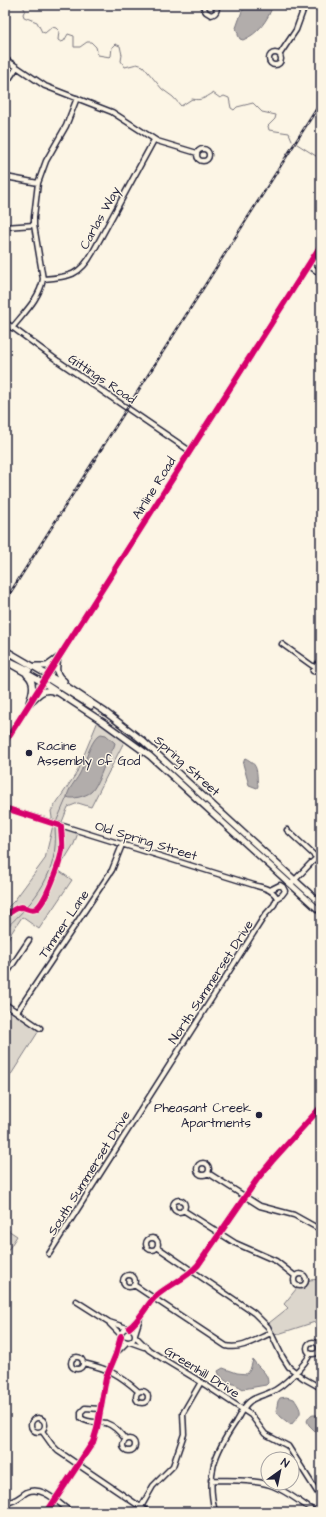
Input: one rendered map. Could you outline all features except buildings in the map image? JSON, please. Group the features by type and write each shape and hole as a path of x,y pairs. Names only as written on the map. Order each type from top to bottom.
{"main road":[{"name":"Spring Street","path":"5,650 73,690 113,718 163,759 293,882 321,912"},
{"path":"30,664 44,666 50,664 58,658"},
{"path":"58,658 56,667 57,673 73,690"},
{"path":"5,660 17,663 41,677 47,674"},
{"name":"Spring Street","path":"5,660 61,694 150,756 293,882 321,904"},
{"path":"17,668 31,678 33,684 29,703"},
{"path":"42,682 48,680 113,718"},
{"path":"29,703 45,690 61,694"}],"street":[{"path":"205,5 204,9 211,15 217,11 216,5"},
{"path":"280,54 296,30 305,5"},
{"path":"5,59 45,86 112,112 154,140 197,153"},
{"path":"5,85 17,67"},
{"path":"12,328 40,293 43,279 34,225 38,183 46,161 66,126 77,98"},
{"name":"Carlas Way","path":"43,279 66,277 82,269 93,252 154,140"},
{"path":"6,177 38,183"},
{"path":"5,227 34,225"},
{"name":"Airline Road","path":"5,742 321,245"},
{"path":"308,265 321,274"},
{"name":"Gittings Road","path":"5,322 58,361 190,451"},
{"path":"282,644 314,670 321,672"},
{"path":"314,670 321,659"},
{"name":"Old Spring Street","path":"5,808 270,890"},
{"path":"286,830 316,857"},
{"name":"Timmer Lane","path":"17,1012 112,870 122,845"},
{"path":"293,882 316,857 321,854"},
{"name":"North Summerset Drive","path":"146,1102 265,915 277,898 285,891 280,885 270,890"},
{"path":"270,890 277,898"},
{"path":"5,976 29,940"},
{"path":"5,1004 40,1028"},
{"name":"South Summerset Drive","path":"49,1254 146,1102"},
{"path":"47,1512 93,1442 98,1422 103,1387 108,1369 116,1354 122,1331 140,1318 154,1299 193,1271 272,1161 321,1107"},
{"path":"208,1173 265,1208 287,1212 301,1217 321,1230"},
{"path":"183,1210 241,1247 276,1261 295,1276"},
{"path":"157,1247 254,1313 265,1323 282,1356 294,1372 321,1388"},
{"path":"134,1285 226,1346 240,1346 271,1333"},
{"path":"76,1300 108,1322 121,1335 123,1340 128,1342"},
{"path":"116,1354 128,1342 133,1340 140,1318"},
{"path":"108,1322 128,1328 132,1330 135,1335"},
{"name":"Greenhill Drive","path":"135,1335 149,1350"},
{"name":"Greenhill Drive","path":"128,1342 149,1350 201,1382 253,1417 265,1434 292,1450 321,1498"},
{"path":"215,1512 211,1480 213,1464 219,1449 249,1402 278,1389 310,1354"},
{"path":"83,1363 108,1369 127,1380 139,1392"},
{"path":"140,1507 153,1486 173,1466 184,1434 183,1413 201,1382"},
{"path":"100,1409 85,1408 80,1415 83,1420 110,1425 126,1440"},
{"path":"42,1431 58,1451 148,1512"},
{"path":"211,1480 258,1482 270,1485 282,1490 315,1512"},
{"path":"5,1503 13,1502 28,1492 36,1490 43,1492 71,1512"}],"shaded area":[{"path":"247,5 273,5 262,26 243,40 240,39 236,28 242,11"},
{"path":"98,721 125,740 91,807 78,803 68,807 60,827 78,833 74,844 58,870 72,880 39,929 22,917 10,935 5,947 5,910 14,901 45,859 53,825 51,811 76,774"},
{"path":"101,734 106,735 115,743 94,789 86,795 75,798 67,797 70,788 81,771 94,741"},
{"path":"245,758 255,767 257,773 257,788 249,785 243,764"},
{"path":"5,1006 40,1029 5,1084"},
{"path":"5,1228 17,1236 5,1255"},
{"path":"321,1279 321,1324 318,1321 275,1335 269,1323 288,1308 284,1304 297,1288 304,1288 309,1280"},
{"path":"253,1360 268,1379 268,1383 266,1385 243,1389 222,1378 218,1371 223,1368 237,1373 247,1374"},
{"path":"286,1397 294,1399 300,1411 299,1415 291,1425 276,1411 280,1398"},
{"path":"313,1415 321,1415 321,1449 318,1434 307,1421 309,1417"}],"waterway":[{"path":"22,5 25,10 23,14 24,17 37,22 42,32 45,33 52,27 56,28 59,31 58,40 61,42 64,41 68,34 74,36 74,47 80,47 87,42 91,42 96,47 98,55 110,57 112,47 115,44 120,46 122,55 121,61 125,67 137,64 143,66 162,89 173,97 181,106 192,99 203,99 213,93 220,98 224,96 229,98 231,108 234,110 237,107 253,103 262,112 276,115 275,119 268,126 269,130 289,133 292,140"},
{"path":"297,144 316,156 321,157"},
{"path":"57,820 67,797"},
{"path":"5,929 35,896 49,872 53,859 55,828"}],"railway":[{"path":"5,601 321,102"}],"cycle path":[{"path":"5,742 321,245"},
{"path":"5,808 61,826 62,844 61,856 56,873 40,905 34,910 21,907 13,910 5,916"},
{"path":"129,1328 155,1297 188,1274 198,1265 258,1178 321,1107"},
{"path":"47,1512 93,1442 97,1429 106,1378 116,1354 121,1336"}],"place":[{"name":"Racine Assembly of God","path":"29,753"},
{"name":"Pheasant Creek Apartments","path":"259,1115"}]}
